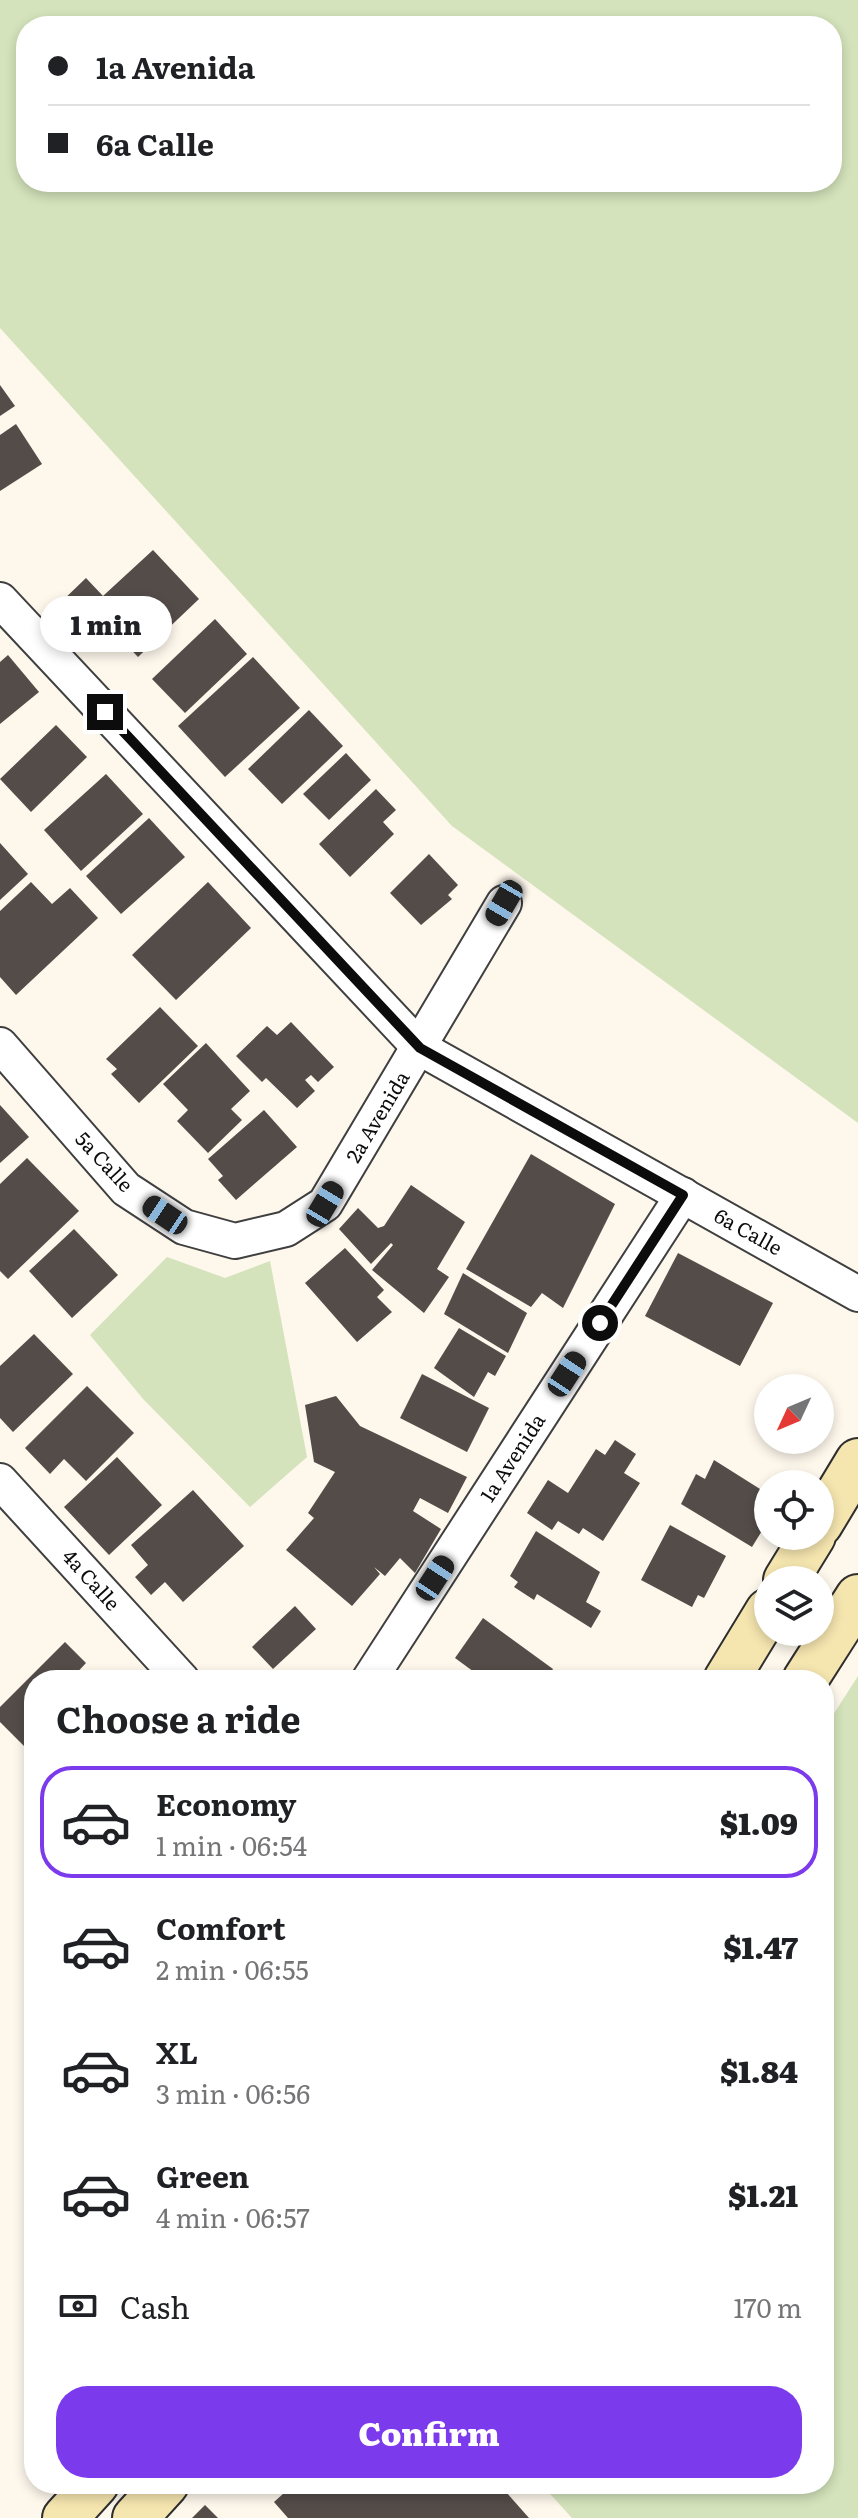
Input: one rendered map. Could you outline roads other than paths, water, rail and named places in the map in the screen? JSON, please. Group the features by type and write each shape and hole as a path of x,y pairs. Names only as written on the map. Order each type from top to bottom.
{"street":[{"name":"6a Calle","path":"0,600 420,1048 858,1294"},
{"name":"2a Avenida","path":"235,1241 286,1229 325,1204 504,903"},
{"name":"5a Calle","path":"0,1045 126,1189 184,1227 235,1241"},
{"name":"1a Avenida","path":"375,1670 683,1195"},
{"path":"834,1501 858,1461"},
{"name":"4a Calle","path":"0,1481 173,1670"},
{"path":"811,1670 858,1597"},
{"path":"732,1670 754,1634"},
{"path":"65,2518 87,2494"},
{"path":"135,2518 157,2494"}]}
